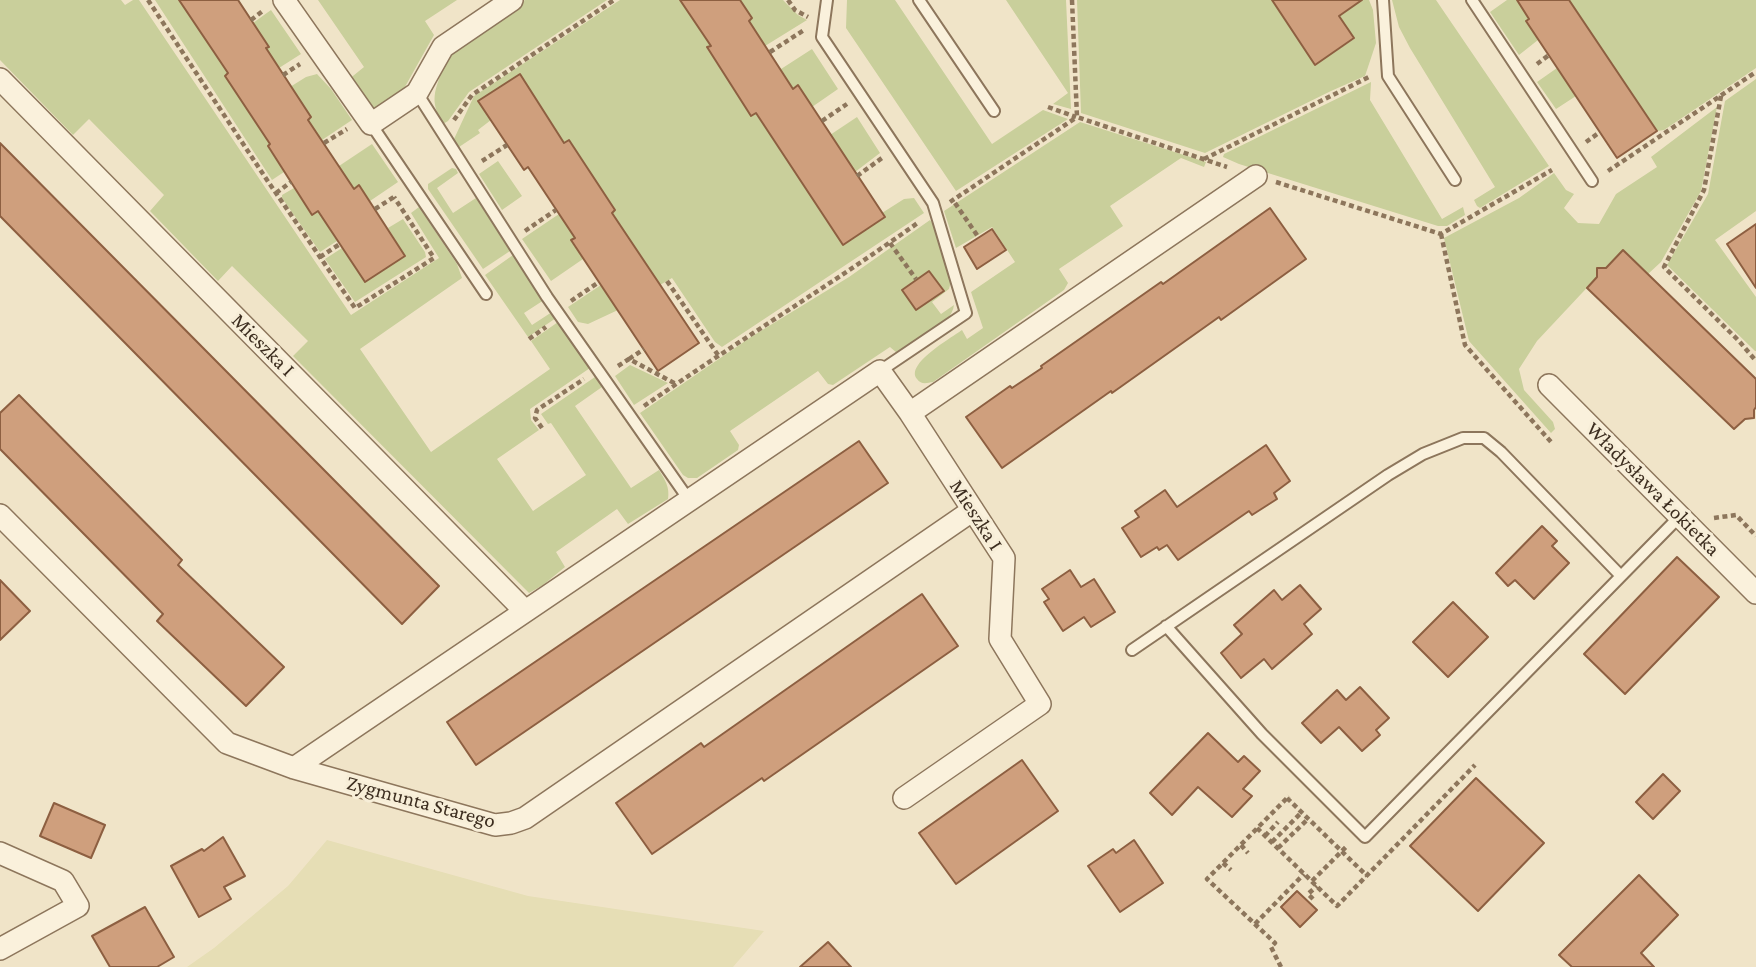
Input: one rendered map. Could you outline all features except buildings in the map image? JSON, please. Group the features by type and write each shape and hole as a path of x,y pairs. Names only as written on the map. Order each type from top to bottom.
{"street":[{"path":"284,0 371,124 418,93 443,47 512,0"},
{"name":"Mieszka I","path":"0,79 525,611"},
{"path":"910,413 1256,176"},
{"path":"294,768 880,371"},
{"name":"Mieszka I","path":"880,371 1004,558 1000,639 1040,704 904,798"},
{"name":"Władysława Łokietka","path":"1549,385 1756,593"},
{"name":"Zygmunta Starego","path":"0,515 227,743 294,768 495,825 511,824 525,818 973,510"},
{"path":"0,853 64,881 78,906 0,949"}],"lane":[{"path":"827,0 822,37 933,202 966,313 880,371"},
{"path":"919,0 994,111"},
{"path":"1383,0 1388,76 1455,180"},
{"path":"1472,0 1592,181"},
{"path":"418,93 557,311 689,500"},
{"path":"371,124 486,294"},
{"path":"1132,650 1388,475 1423,454 1462,438 1484,438 1501,452 1621,576"},
{"path":"1166,626 1262,734 1365,837 1621,576 1683,519"}],"path":[{"path":"148,0 355,308 434,258 394,197"},
{"path":"444,135 472,95 614,0"},
{"path":"1072,0 1077,117"},
{"path":"770,52 805,29"},
{"path":"1203,160 1389,67"},
{"path":"1592,181 1756,72"},
{"path":"822,121 860,95"},
{"path":"1721,96 1704,191 1664,267 1755,357"},
{"path":"1048,107 1203,160 1441,234 1552,170"},
{"path":"630,415 718,355 848,273 935,211 1077,117"},
{"path":"467,171 507,145"},
{"path":"857,176 896,148"},
{"path":"276,193 291,182"},
{"path":"375,209 412,185"},
{"path":"953,200 979,237"},
{"path":"511,240 556,210"},
{"path":"1441,234 1465,345 1551,442"},
{"path":"890,243 916,279"},
{"path":"320,257 340,244"},
{"path":"667,281 718,355"},
{"path":"557,311 599,282"},
{"path":"542,428 535,418 537,411 644,349"},
{"path":"629,359 676,384"},
{"path":"1683,519 1736,515 1756,536"},
{"path":"1258,828 1337,906 1475,765"},
{"path":"1281,967 1271,947 1275,943 1207,878 1288,797 1367,876"},
{"path":"1272,842 1301,812"},
{"path":"1278,848 1308,819"},
{"path":"1265,836 1278,822"},
{"path":"1288,826 1294,832"},
{"path":"1313,899 1308,894 1314,884 1361,833"},
{"path":"1241,845 1248,853"},
{"path":"1223,863 1231,870"},
{"path":"1255,924 1304,874"}],"shaded area":[{"path":"327,840 528,896 764,931 733,967 187,967 288,886"}],"green space":[{"path":"0,0 121,0 125,5 139,0 351,315 439,258 411,213 419,207 457,264 462,278 360,349 431,452 550,369 531,341 558,322 590,368 530,409 531,420 539,430 497,459 533,511 586,475 551,423 548,424 541,414 595,377 602,387 575,406 631,488 659,470 668,487 668,499 628,524 617,509 556,552 565,567 529,593 293,356 308,341 232,266 218,281 150,211 164,195 89,119 73,135 0,60"},
{"path":"155,0 179,0 228,73 225,76 270,144 268,147 284,172 272,180"},
{"path":"318,0 457,0 425,21 434,35 397,101 383,108 372,108 348,80 364,67"},
{"path":"525,0 607,0 469,92 443,124 437,111 435,95 444,68 452,55 474,34"},
{"path":"620,0 680,0 711,46 707,48 751,115 756,113 884,217 882,213 904,199 914,198 924,213 722,347 715,342 672,278 660,285 612,213 615,210 569,141 564,143 520,75 491,120 478,130 480,133 459,147 454,139 474,96"},
{"path":"740,0 783,0 807,20 765,46 749,21 752,18"},
{"path":"847,0 895,0 992,144 1043,110 1068,119 956,191 846,28"},
{"path":"1006,0 1066,0 1071,109 1053,104 1068,93"},
{"path":"1077,0 1272,0 1316,64 1354,39 1339,16 1361,0 1369,0 1373,10 1376,43 1365,76 1205,153 1081,113"},
{"path":"1392,0 1436,0 1549,166 1480,208 1477,206 1474,200 1495,187 1410,48 1399,27"},
{"path":"1507,0 1517,0 1538,40 1519,55 1490,12"},
{"path":"1569,0 1756,0 1756,68 1664,130 1657,131"},
{"path":"271,10 301,54 279,68 265,48 268,47 253,23"},
{"path":"812,49 838,89 812,107 797,85 793,89 781,69"},
{"path":"1557,68 1576,96 1556,109 1537,82"},
{"path":"317,74 352,120 322,140 308,120 311,117 290,87"},
{"path":"1756,79 1756,211 1715,240 1756,297 1755,351 1667,265 1708,194 1725,101"},
{"path":"1371,82 1370,100 1442,219 1463,207 1465,215 1447,226 1438,226 1223,157 1224,154"},
{"path":"1717,107 1701,191 1661,262 1648,274 1623,251 1606,268 1597,268 1597,277 1537,341 1519,369 1524,390 1553,422 1555,429 1551,433 1469,341 1444,238 1519,198 1554,173 1566,190 1574,194 1564,208 1578,223 1599,224 1616,194 1657,167 1651,157"},
{"path":"857,117 880,153 855,172 830,135"},
{"path":"1080,122 1206,162 1204,167 1181,158 1110,206 1123,226 1059,269 1068,283 1064,290 933,382 920,382 915,373 917,366 931,352 962,330 967,339 983,328 971,292 1015,262 992,227 956,248 944,211"},
{"path":"372,144 398,182 370,201 359,185 354,189 339,166"},
{"path":"498,161 522,196 502,210 479,174"},
{"path":"452,168 458,173 437,188 453,213 476,198 510,251 483,269 428,189 428,184"},
{"path":"294,188 312,215 318,211 337,241 320,252 282,198 282,195"},
{"path":"559,214 575,238 571,241 583,259 551,281 522,239"},
{"path":"403,219 426,257 355,302 325,259 342,248 365,282 405,256 388,228"},
{"path":"930,220 951,281 949,289 932,302 941,314 954,305 941,326 904,353 897,353 890,347 833,385 828,384 818,371 730,431 739,445 738,450 697,478 683,475 640,413 751,337 849,277"},
{"path":"513,255 544,300 524,313 532,325 552,312 556,318 528,337 485,275"},
{"path":"601,285 618,310 588,324 578,322 568,307"},
{"path":"630,365 668,383 634,405 615,376"}]}
